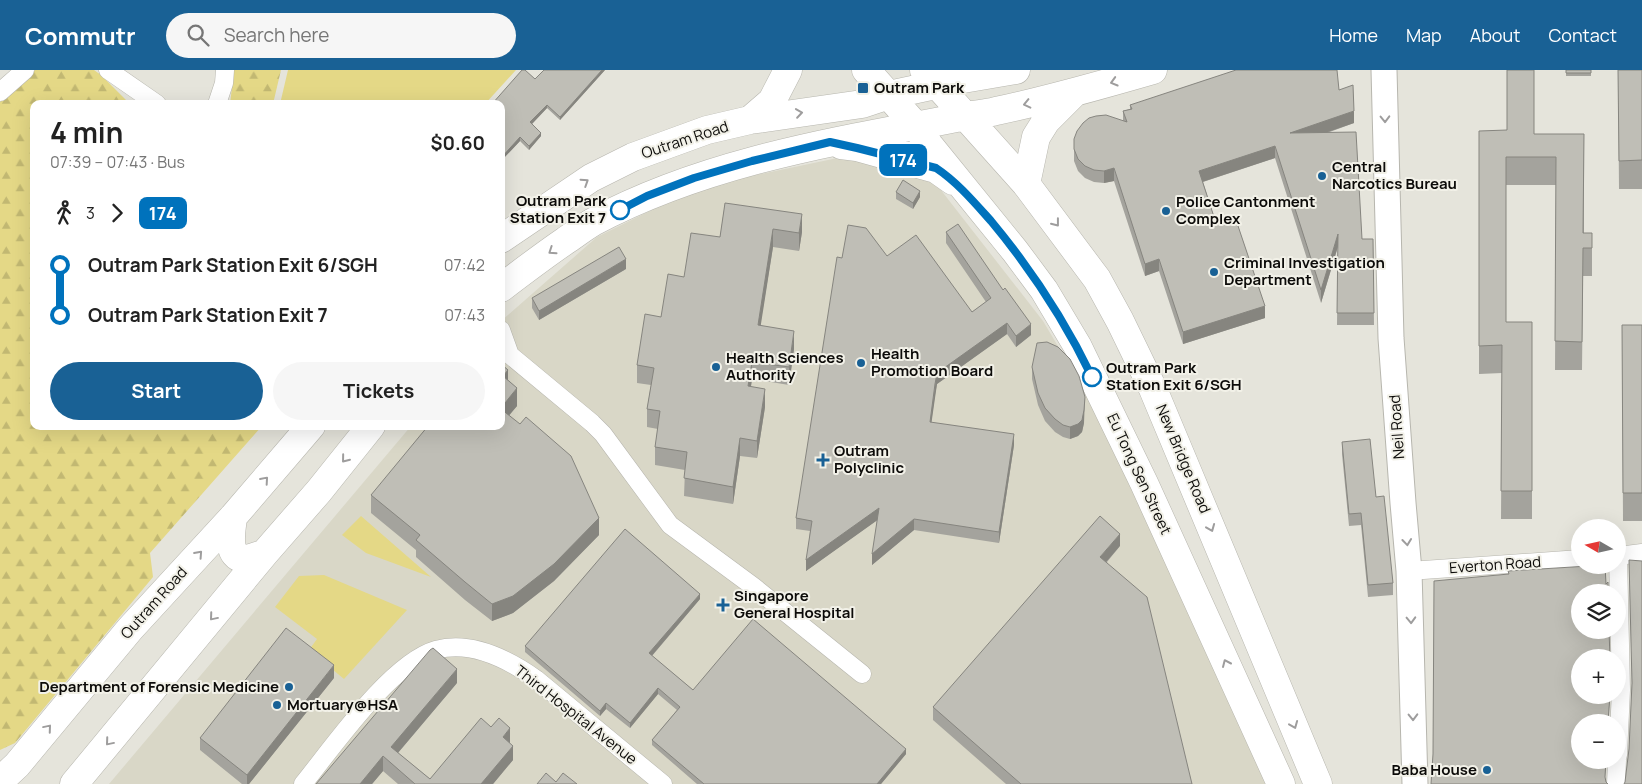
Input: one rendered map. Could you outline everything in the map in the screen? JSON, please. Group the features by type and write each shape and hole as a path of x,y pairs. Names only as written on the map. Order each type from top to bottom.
{"main road":[{"path":"750,120 772,100 788,70"},
{"name":"Eu Tong Sen Street","path":"866,70 916,126 974,202 1000,231 1044,290 1078,346 1144,483 1281,784"},
{"name":"Outram Road","path":"505,236 591,178 633,157 707,130 750,120 862,104 889,95 930,77 1016,70"},
{"path":"505,285 592,223 647,196 694,178 752,161 830,142 994,112 1074,93 1153,70"},
{"name":"Neil Road","path":"1384,70 1391,338 1410,571 1415,784"},
{"name":"New Bridge Road","path":"930,77 1026,184 1097,279 1120,321 1157,398 1318,784"},
{"path":"1026,184 1036,137 1046,121 1074,93"},
{"path":"830,142 936,168 974,202"},
{"name":"Outram Road","path":"5,771 130,629 233,517 308,430"},
{"path":"74,782 319,491 368,430"},
{"path":"233,517 231,546 236,555 244,559 264,554"},
{"path":"1246,708 1257,711 1269,708 1276,680"}],"street":[{"path":"0,92 25,70"},
{"path":"108,70 152,100"},
{"path":"218,100 224,83 225,70"},
{"path":"135,88 142,100"},
{"path":"506,352 603,434 670,525 754,587 862,674"},
{"path":"1626,555 1642,554"},
{"name":"Everton Road","path":"1410,571 1571,560"},
{"path":"1618,574 1620,714"},
{"name":"Third Hospital Avenue","path":"303,784 379,690 422,657 436,650 452,648 486,653 505,660 521,669 536,679 663,784"},
{"path":"1616,784 1617,769"}],"shaded area":[{"name":"Singapore General Hospital","path":"905,144 1043,321 1106,427 1267,784 109,784 408,430 505,430 505,318 597,237 698,187"}],"green space":[{"path":"35,70 94,70 126,100 30,100 30,430 258,430 150,553 153,577 15,743 0,750 0,102"},
{"path":"234,70 281,70 274,100 230,100"},
{"path":"288,70 516,70 489,100 281,100"},
{"path":"361,516 431,577 366,553 342,535"},
{"path":"324,575 407,610 344,679 309,650 317,639 275,607 299,576"}],"building":[{"path":"522,70 525,70 535,79 544,70 602,70 560,117 547,105 530,122 541,133 529,146 520,137 505,154 505,100 496,100"},
{"name":"Police Cantonment Complex","path":"1236,70 1337,70 1339,90 1353,85 1354,111 1290,133 1356,132 1362,239 1373,239 1374,313 1337,313 1338,234 1321,290 1275,146 1199,171 1216,223 1235,217 1265,306 1183,332 1159,259 1145,264 1114,168 1104,171 1094,170 1085,166 1078,159 1074,149 1074,139 1077,131 1089,118 1106,115 1127,122 1123,111 1132,109 1130,105"},
{"path":"1507,70 1534,70 1534,134 1584,134 1583,233 1592,233 1592,248 1583,248 1582,342 1555,341 1556,157 1506,157 1506,322 1532,322 1532,491 1501,491 1502,345 1479,346 1479,131 1507,130"},
{"path":"1566,70 1591,70 1591,73 1566,73"},
{"path":"1618,70 1642,70 1642,160 1619,161"},
{"path":"903,180 920,191 913,203 896,192"},
{"path":"725,203 802,214 799,233 773,229 758,325 794,331 789,367 752,362 748,386 765,389 757,441 740,438 733,487 684,478 687,452 655,447 660,411 647,409 654,368 637,365 645,314 661,317 668,274 684,277 691,233 720,237"},
{"path":"958,224 1003,290 1005,288 1031,324 1016,336 1007,323 937,373 935,384 930,422 1014,434 999,532 914,519 872,554 879,508 806,560 812,521 796,518 837,257 842,258 848,225 866,228 887,256 916,235 972,312 991,298 946,232"},
{"path":"619,247 626,259 539,311 532,298"},
{"path":"1622,325 1642,325 1642,493 1623,493"},
{"path":"1047,342 1058,347 1070,359 1079,376 1085,397 1082,420 1070,427 1063,425 1055,419 1045,408 1038,393 1032,367 1037,343"},
{"path":"505,378 517,388 505,403"},
{"path":"505,412 520,424 526,417 571,456 599,518 554,564 513,596 492,604 416,540 420,535 371,495 425,430 505,430"},
{"path":"1370,439 1376,497 1384,496 1393,583 1368,585 1361,513 1349,514 1342,442"},
{"path":"1100,516 1120,534 1100,557 1147,597 1192,784 1021,784 933,707"},
{"path":"625,529 700,594 649,653 693,690 753,619 906,749 877,784 704,784 652,740 680,707 658,688 630,723 606,703 600,711 525,646"},
{"path":"1629,560 1642,561 1642,784 1624,784 1629,749 1632,683"},
{"path":"1571,567 1571,574 1605,574 1606,584 1571,584 1571,639 1609,639 1610,649 1571,649 1571,704 1609,704 1609,714 1571,714 1571,769 1605,769 1605,777 1608,784 1431,784 1433,754 1434,581 1509,574 1508,571"},
{"path":"286,628 334,665 247,775 200,738"},
{"path":"433,648 457,669 391,747 430,779 481,718 491,727 499,718 510,728 503,737 513,746 481,784 415,784 383,756 360,784 316,784 430,650"},
{"path":"546,773 556,782 563,773 577,784 537,784"}],"bus line":[{"name":"174","path":"620,210 647,196 694,178 752,161 830,142 936,168 974,202 1000,231 1044,290 1078,346 1092,377"}],"place":[{"name":"Outram Park","path":"863,88"},
{"name":"Central Narcotics Bureau","path":"1322,176"},
{"name":"Outram Park Station Exit 7","path":"620,210"},
{"name":"Police Cantonment Complex","path":"1166,211"},
{"name":"Criminal Investigation Department","path":"1214,272"},
{"name":"Health Promotion Board","path":"861,363"},
{"name":"Health Sciences Authority","path":"716,367"},
{"name":"Outram Park Station Exit 6/SGH","path":"1092,377"},
{"name":"Outram Polyclinic","path":"823,460"},
{"name":"Singapore General Hospital","path":"723,605"},
{"name":"Department of Forensic Medicine","path":"289,687"},
{"name":"Mortuary@HSA","path":"277,705"},
{"name":"Baba House","path":"1487,770"}]}
